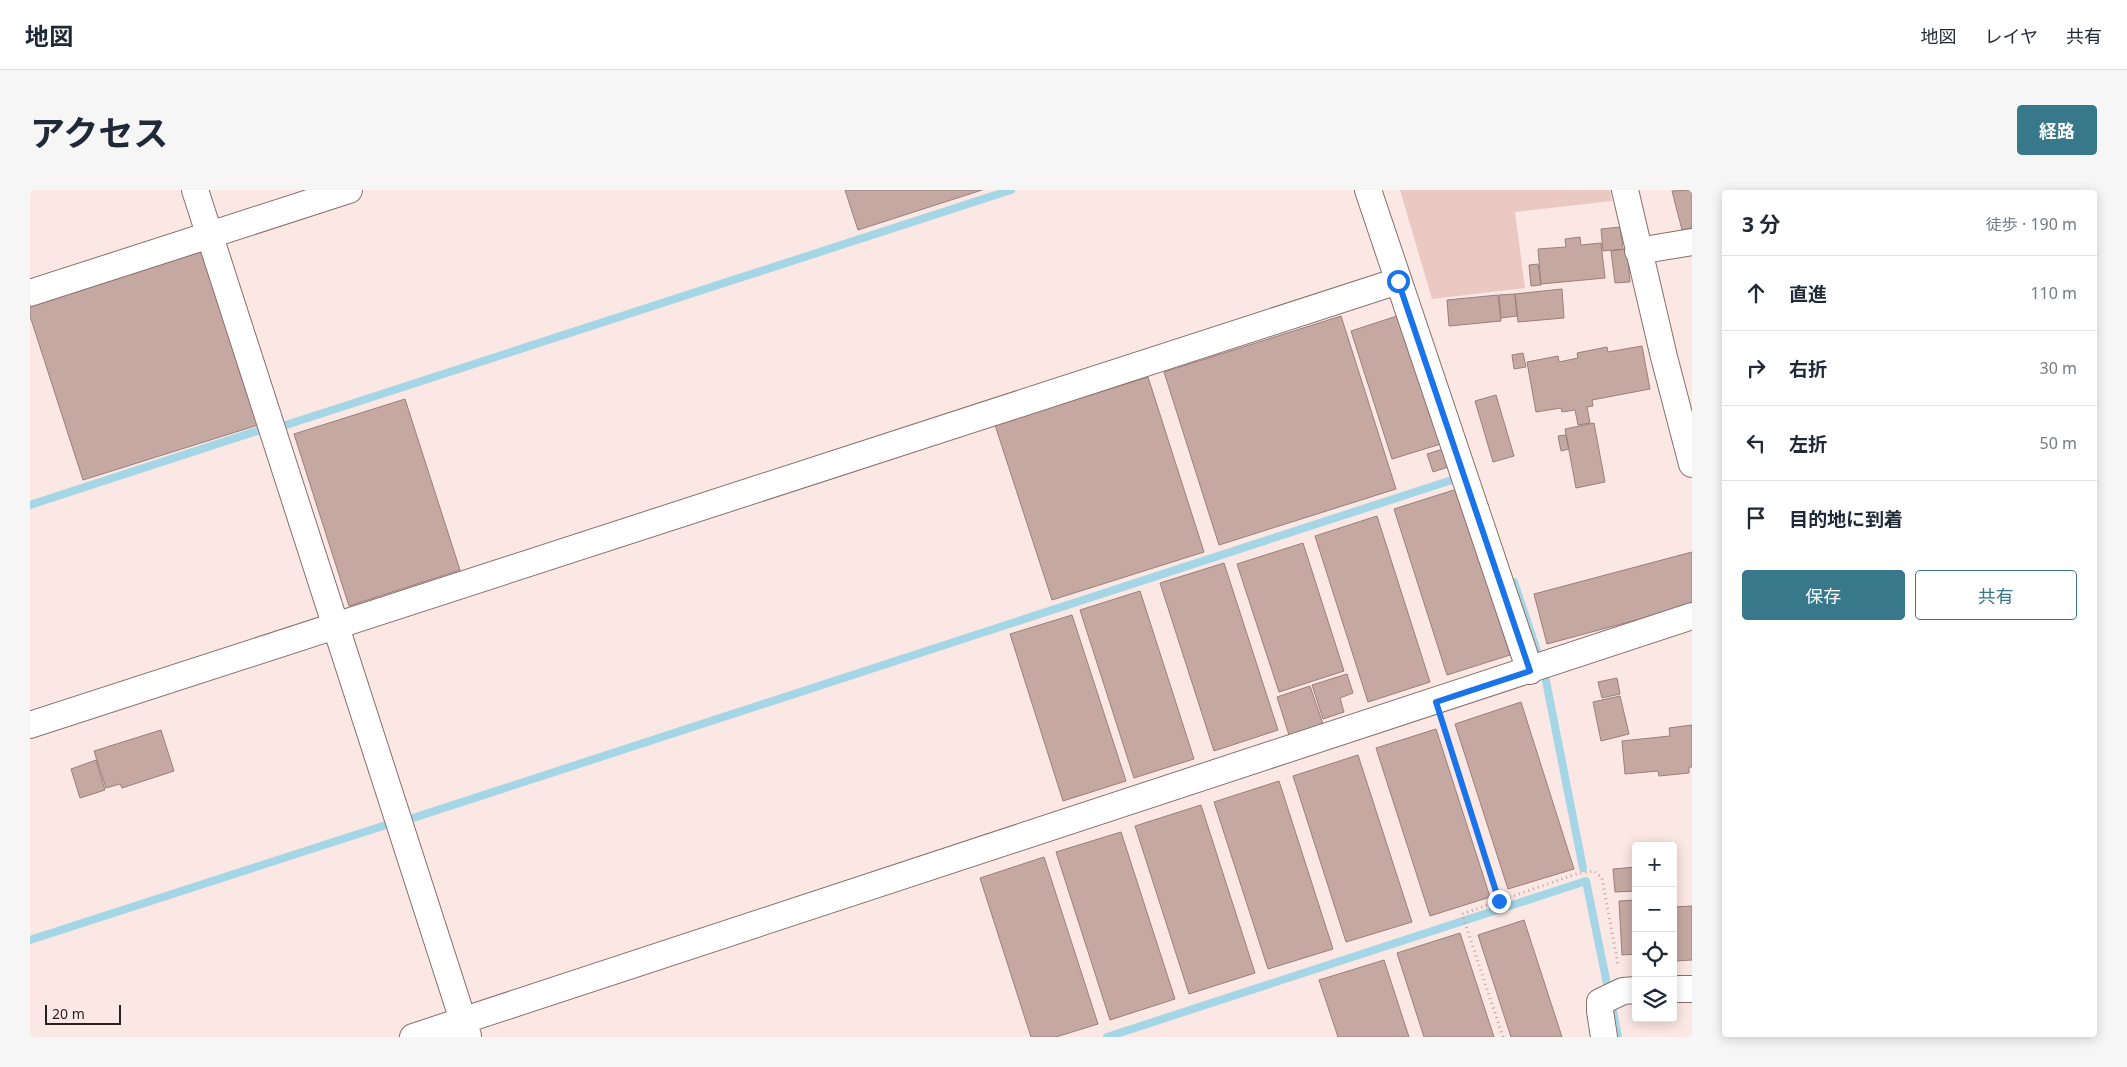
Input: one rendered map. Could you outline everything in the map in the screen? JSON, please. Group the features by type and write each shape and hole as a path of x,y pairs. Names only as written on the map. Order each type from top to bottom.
{"street":[{"path":"195,190 466,1029"},
{"path":"30,293 348,190"},
{"path":"1368,190 1530,671"},
{"path":"1625,190 1638,251 1692,464"},
{"path":"1638,251 1692,242"},
{"path":"30,725 1398,281"},
{"path":"413,1037 466,1029 1692,616"},
{"path":"1677,989 1692,988"},
{"path":"1604,1037 1600,1002 1629,990"}],"path":[{"path":"1436,702 1499,901"},
{"path":"1503,1037 1462,914 1579,873 1594,872 1602,878 1629,990"}],"shaded area":[{"path":"1400,190 1610,190 1612,201 1515,212 1525,288 1432,299"}],"building":[{"path":"845,190 982,190 858,230"},
{"path":"1692,190 1692,228 1682,230 1672,191"},
{"path":"1620,227 1623,249 1603,251 1601,229"},
{"path":"1580,237 1581,245 1601,243 1605,278 1541,284 1538,249 1566,247 1565,239"},
{"path":"1627,249 1630,282 1615,283 1611,251"},
{"path":"202,250 258,425 83,480 30,316 30,304"},
{"path":"1538,264 1541,285 1531,286 1529,265"},
{"path":"1562,289 1564,318 1518,322 1515,294"},
{"path":"1515,294 1517,316 1501,318 1499,295"},
{"path":"1498,295 1501,321 1449,326 1447,300"},
{"path":"1403,314 1444,443 1392,459 1351,331"},
{"path":"1341,316 1396,489 1219,545 1164,372"},
{"path":"1642,346 1650,389 1592,400 1593,406 1587,407 1590,423 1578,425 1575,410 1562,412 1561,408 1536,412 1527,362 1558,356 1559,362 1578,358 1577,353 1607,347 1608,352"},
{"path":"1523,353 1526,367 1514,369 1512,355"},
{"path":"1148,377 1204,552 1052,600 995,425"},
{"path":"1496,395 1514,456 1493,462 1475,401"},
{"path":"405,399 460,570 349,606 294,434"},
{"path":"1594,423 1605,482 1576,488 1565,429"},
{"path":"1566,435 1569,449 1561,451 1558,436"},
{"path":"1443,449 1448,467 1433,472 1427,454"},
{"path":"1457,489 1510,655 1447,675 1394,509"},
{"path":"1377,516 1430,682 1368,702 1315,536"},
{"path":"1303,543 1344,671 1279,692 1237,564"},
{"path":"1692,552 1692,605 1547,644 1534,594"},
{"path":"1224,563 1278,730 1214,751 1160,583"},
{"path":"1140,591 1194,759 1134,778 1080,610"},
{"path":"1072,615 1126,781 1063,801 1010,634"},
{"path":"1347,674 1353,693 1340,698 1344,712 1323,719 1312,685"},
{"path":"1617,678 1620,694 1602,698 1598,682"},
{"path":"1310,686 1323,724 1289,735 1277,697"},
{"path":"1620,696 1629,734 1601,741 1593,702"},
{"path":"1521,702 1574,869 1508,889 1455,724"},
{"path":"1692,725 1692,767 1689,767 1689,773 1659,776 1658,771 1625,774 1622,741 1670,736 1669,728"},
{"path":"1436,729 1490,897 1430,916 1376,748"},
{"path":"161,730 174,771 122,788 120,784 106,788 94,751"},
{"path":"1358,755 1412,922 1346,942 1293,776"},
{"path":"96,760 105,790 80,798 71,769"},
{"path":"1279,781 1333,949 1268,969 1214,802"},
{"path":"1201,805 1255,973 1189,994 1135,826"},
{"path":"1121,832 1175,999 1110,1020 1056,852"},
{"path":"1044,857 1098,1024 1056,1037 1031,1037 980,878"},
{"path":"1632,867 1632,891 1615,892 1613,869"},
{"path":"1632,900 1632,954 1622,955 1619,901"},
{"path":"1692,906 1692,960 1677,961 1677,907"},
{"path":"1524,920 1562,1037 1511,1037 1478,935"},
{"path":"1460,933 1494,1037 1424,1037 1397,953"},
{"path":"1384,960 1409,1037 1338,1037 1319,980"}],"waterway":[{"path":"286,425 1011,190"},
{"path":"30,505 260,430"},
{"path":"413,818 1458,478"},
{"path":"1514,582 1537,651"},
{"path":"1545,676 1583,868"},
{"path":"30,940 386,825"},
{"path":"1107,1037 1586,881 1607,984"},
{"path":"1612,1006 1618,1037"}],"route":[{"path":"1398,281 1530,671 1436,702 1499,901"}]}
